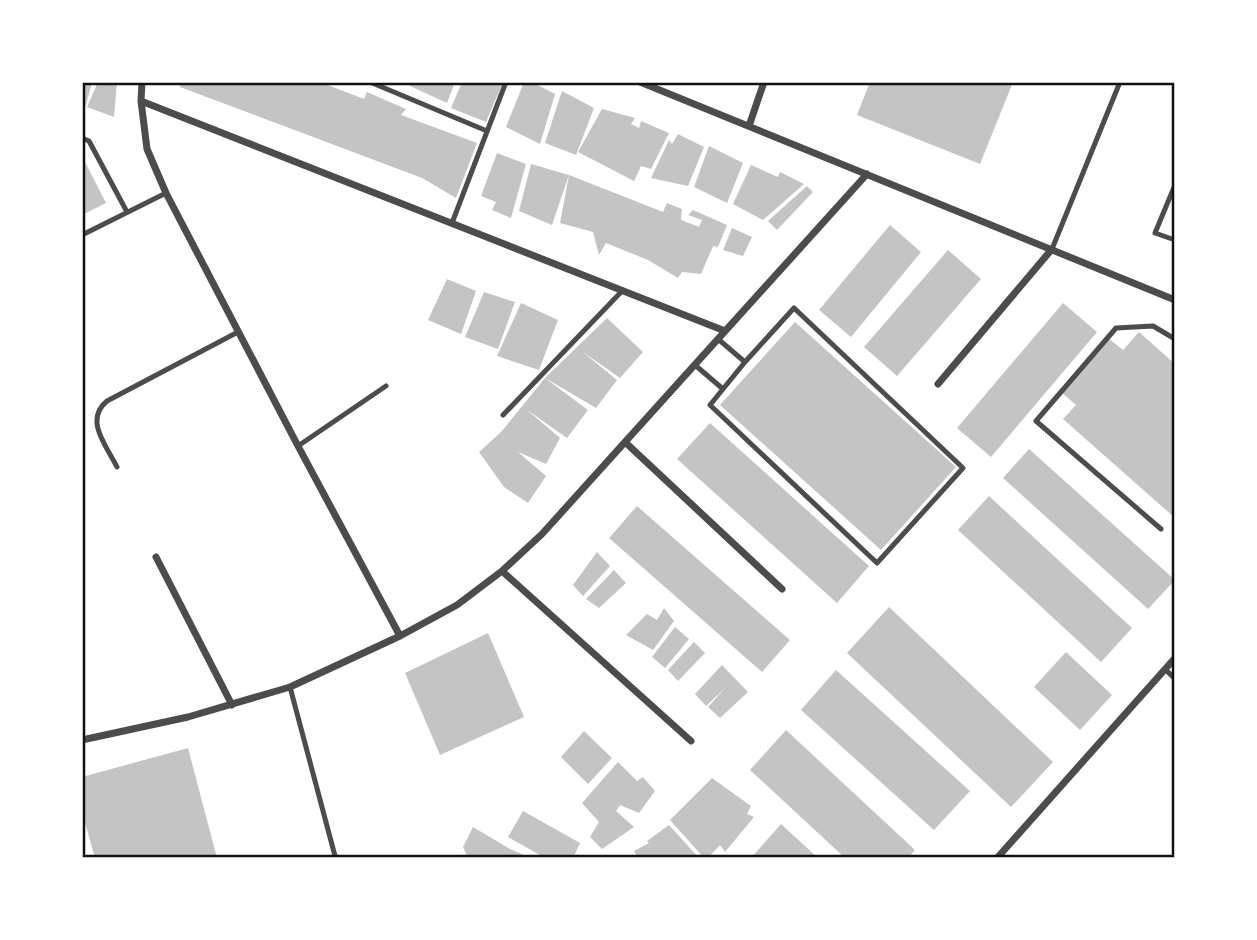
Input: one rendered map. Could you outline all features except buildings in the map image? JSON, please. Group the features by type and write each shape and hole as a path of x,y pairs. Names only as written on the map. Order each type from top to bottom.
{"street":[{"path":"142,82 141,101 148,149 166,193 400,636"},
{"path":"640,82 1175,300"},
{"path":"749,126 764,82"},
{"path":"141,101 725,331"},
{"path":"82,740 188,717 290,687 400,636 457,604 502,571 542,534 866,174"},
{"path":"938,384 1052,249"},
{"path":"625,442 782,589"},
{"path":"156,557 232,705"},
{"path":"502,571 691,741"},
{"path":"996,858 1175,658"}],"lane":[{"path":"370,82 487,131"},
{"path":"452,223 506,82"},
{"path":"1052,249 1120,82"},
{"path":"82,138 89,141 127,212"},
{"path":"1175,184 1155,233 1175,240"},
{"path":"82,235 166,193"},
{"path":"503,415 623,290"},
{"path":"794,308 964,468 877,563 710,405 745,362 794,308"},
{"path":"1161,528 1036,421 1116,328 1153,326 1175,339"},
{"path":"117,467 97,426 95,418 101,405 238,332"},
{"path":"718,339 745,362"},
{"path":"695,365 723,389"},
{"path":"298,446 386,386"},
{"path":"1165,669 1175,679"},
{"path":"290,687 335,856"}]}
